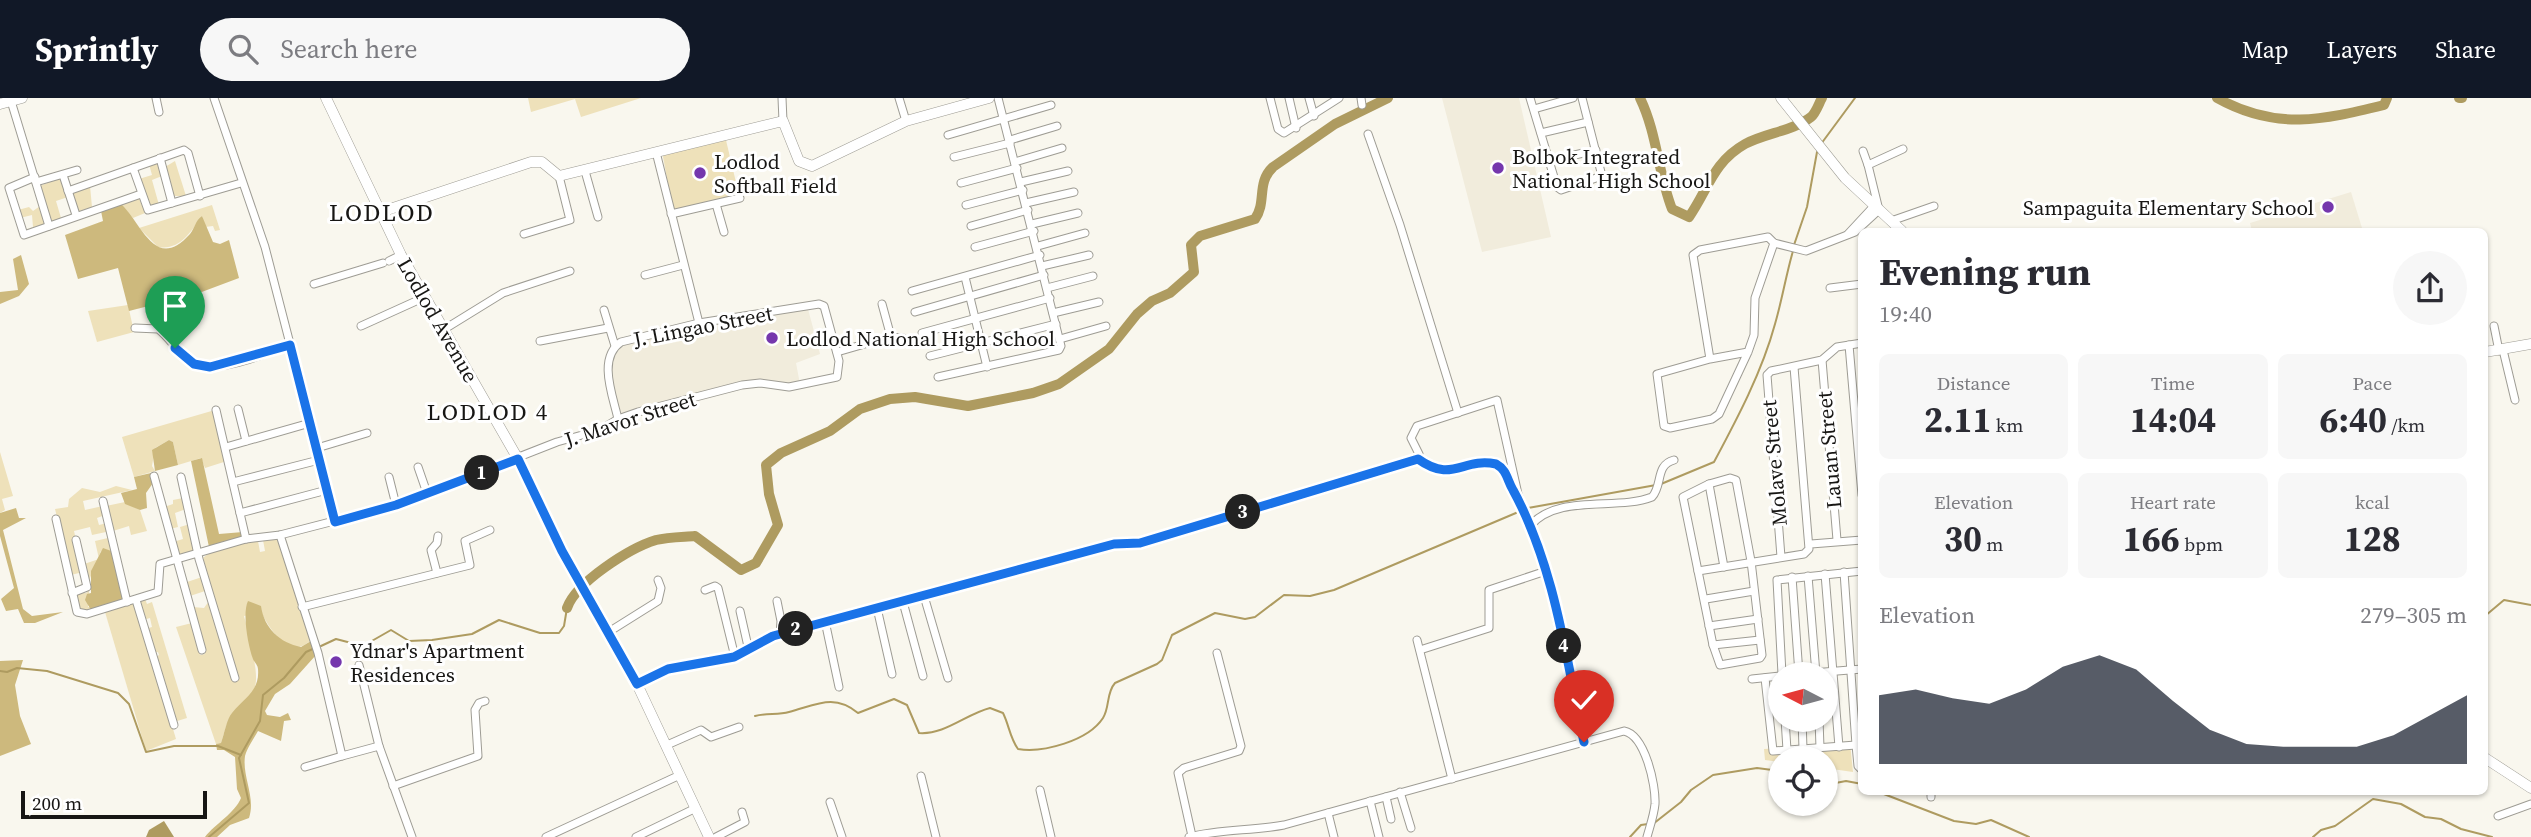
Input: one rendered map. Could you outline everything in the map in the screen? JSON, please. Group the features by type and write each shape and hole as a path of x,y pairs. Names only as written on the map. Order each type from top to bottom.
{"main road":[{"name":"Lodlod Avenue","path":"326,98 401,255 518,459 582,589 637,684 709,837"},
{"path":"381,212 531,162 542,162 559,176 783,121 792,149 803,165 820,163 906,121 989,98"},
{"path":"1781,98 1821,149 1895,227"},
{"path":"0,104 16,99"},
{"path":"2488,352 2531,344"},
{"path":"2488,760 2531,788"}],"street":[{"path":"214,98 265,247 335,522"},
{"path":"782,98 783,121"},
{"path":"899,98 906,121"},
{"path":"938,377 1059,350 1060,339 1039,251 998,98"},
{"path":"1270,98 1278,130 1284,133 1314,116 1333,99"},
{"path":"1289,98 1296,128"},
{"path":"1309,98 1314,116"},
{"path":"1530,98 1556,187 1565,189 1600,180 1603,172 1582,98"},
{"path":"1534,109 1573,98"},
{"path":"16,99 49,226"},
{"path":"158,99 159,112"},
{"path":"948,135 1051,105"},
{"path":"1541,133 1588,122"},
{"path":"954,157 1057,127"},
{"path":"1368,134 1400,225 1458,414"},
{"path":"961,183 1062,148"},
{"path":"1868,165 1903,149"},
{"path":"68,191 186,150 200,196"},
{"path":"1549,161 1596,150"},
{"path":"1858,228 1876,208 1863,151"},
{"path":"656,152 699,323"},
{"path":"160,158 172,203"},
{"path":"133,168 147,209 241,183"},
{"path":"77,170 9,188 22,233 26,235 141,194"},
{"path":"966,205 1068,170"},
{"path":"585,171 598,217"},
{"path":"63,175 76,215"},
{"path":"524,234 570,220 559,176"},
{"path":"971,226 1074,192"},
{"path":"671,214 740,198"},
{"path":"716,204 724,232"},
{"path":"1895,227 1934,206"},
{"path":"975,247 1078,213"},
{"path":"1710,359 1693,262 1695,251 1768,237 1774,243 1805,251 1858,229"},
{"path":"912,291 965,277 1085,233"},
{"path":"1748,352 1710,359 1657,374 1664,426 1670,428 1716,417 1748,352 1754,335 1755,298 1774,243"},
{"path":"314,284 401,255"},
{"path":"1042,266 1089,255"},
{"path":"645,275 684,265"},
{"path":"443,330 465,320 503,293 570,271"},
{"path":"915,313 970,294 1044,275"},
{"path":"1047,288 1093,276"},
{"path":"965,277 987,367"},
{"path":"1829,288 1858,284"},
{"path":"361,326 425,298"},
{"path":"922,333 1050,298"},
{"path":"1054,313 1099,302"},
{"name":"J. Lingao Street","path":"618,419 608,370 615,346 699,323 819,303 824,306 837,352"},
{"path":"882,304 891,337"},
{"path":"604,310 615,346"},
{"path":"930,356 1056,324"},
{"path":"1060,339 1106,326"},
{"path":"2494,326 2515,400"},
{"path":"135,328 158,329 188,360 206,367 240,361 290,345"},
{"path":"540,341 608,328"},
{"path":"837,352 891,337 903,338"},
{"path":"1698,570 1804,554 1811,544 1794,367 1822,360 1837,347 1858,344"},
{"path":"1849,345 1858,449"},
{"name":"J. Mavor Street","path":"175,560 246,539 280,536 396,505 557,442 607,428 618,419 742,385 760,383 789,387 837,377 837,352"},
{"name":"Lauan Street","path":"1822,360 1837,540"},
{"name":"Molave Street","path":"1781,557 1766,379 1770,371 1794,367"},
{"path":"1418,459 1419,454 1412,438 1417,426 1497,400 1523,507 1546,571 1584,742"},
{"path":"238,409 246,441"},
{"path":"216,410 246,539"},
{"path":"226,447 310,423"},
{"path":"317,449 367,433"},
{"path":"1418,459 1429,468 1442,472 1490,462 1500,466 1526,516"},
{"path":"637,684 668,669 734,657 780,634 825,621 1114,544 1140,543 1418,459"},
{"path":"233,482 319,460"},
{"path":"1530,526 1543,514 1604,501 1652,497 1658,488 1660,471 1668,462 1674,460"},
{"path":"418,467 427,493"},
{"path":"154,476 202,650"},
{"path":"181,477 198,553 235,678"},
{"path":"388,477 396,505"},
{"path":"1734,479 1751,561 1760,639 1760,658 1720,665 1713,645 1684,498 1709,484 1734,479"},
{"path":"1709,484 1724,567"},
{"path":"240,513 327,491"},
{"path":"103,501 132,601 174,725"},
{"path":"56,519 72,593 80,615 158,592 161,586 158,566 175,560"},
{"path":"302,607 470,565 465,541 490,530"},
{"path":"280,536 318,653 342,756"},
{"path":"437,573 431,549 438,542 438,536"},
{"path":"72,593 88,587 76,540"},
{"path":"1811,544 1858,540"},
{"path":"1420,650 1489,628 1489,590 1546,571"},
{"path":"1844,572 1858,766"},
{"path":"1780,662 1776,582 1792,577 1858,572"},
{"path":"1825,574 1833,662"},
{"path":"1808,576 1815,662"},
{"path":"1792,577 1799,662"},
{"path":"607,632 658,601 661,588 659,580"},
{"path":"705,590 715,586 718,588 734,657"},
{"path":"1706,599 1754,591"},
{"path":"924,596 948,678"},
{"path":"777,601 781,618 780,634"},
{"path":"903,602 923,676"},
{"path":"877,608 892,674"},
{"path":"740,611 749,651"},
{"path":"1709,626 1758,619"},
{"path":"825,621 839,687"},
{"path":"1713,645 1760,639"},
{"path":"1417,640 1452,779"},
{"path":"1217,653 1241,746 1239,751 1184,768 1178,773 1191,837 1222,830 1244,832 1328,813 1624,732 1636,735 1642,744 1655,796 1647,837"},
{"path":"359,665 379,746 412,837"},
{"path":"1838,671 1858,669"},
{"path":"1752,679 1768,677"},
{"path":"1765,678 1772,746"},
{"path":"393,786 478,756 475,710 479,703 485,701"},
{"path":"667,745 701,730 711,737 739,727"},
{"path":"1838,732 1839,747 1856,745"},
{"path":"305,766 379,746"},
{"path":"546,837 680,775"},
{"path":"921,776 936,837"},
{"path":"1040,790 1051,837"},
{"path":"1400,792 1411,828"},
{"path":"1386,797 1391,819"},
{"path":"1370,801 1379,837"},
{"path":"831,802 842,837"},
{"path":"2498,816 2531,804"},
{"path":"636,837 696,808"},
{"path":"716,837 745,822 742,812"},
{"path":"1328,813 1334,837"}],"shaded area":[{"path":"528,98 641,98 581,117 575,99 531,112"},
{"name":"Bolbok Integrated National High School","path":"1442,98 1519,98 1551,237 1482,252"},
{"name":"Lodlod Softball Field","path":"725,136 739,195 673,212 662,151"},
{"path":"175,161 186,196 174,196 165,167"},
{"path":"158,162 162,176 152,180 159,205 151,207 139,179 152,175 149,164"},
{"path":"60,178 68,197 56,201 61,218 52,222 40,186"},
{"path":"90,186 92,207 77,212 72,192"},
{"name":"Sampaguita Elementary School","path":"2351,192 2362,228 2251,228 2250,223"},
{"path":"139,198 145,213 133,218 121,204"},
{"path":"121,204 150,241 158,247 178,245 190,234 202,216 213,242 220,244 229,240 239,278 199,293 129,311 118,268 78,279 65,235 103,221 101,211"},
{"path":"212,205 220,230 215,231 213,226 205,227 202,216 184,239 172,246 158,247 139,228"},
{"path":"40,206 46,224 24,230 33,227 32,215 20,218 18,210 29,207 33,211"},
{"path":"21,255 29,284 19,296 0,304 0,292 18,290 13,259"},
{"path":"128,305 134,332 97,342 88,311"},
{"path":"808,309 820,354 796,363 800,384 791,387 762,381 619,416 611,376 612,357 624,344 725,321"},
{"path":"215,410 227,461 205,468 201,458 178,465 173,442 169,440 155,448 152,466 155,471 134,477 122,437"},
{"path":"169,440 173,442 178,465 155,471 152,450"},
{"path":"0,452 13,496 2,499 5,510 0,513"},
{"path":"202,458 219,534 243,532 243,537 209,547 191,461"},
{"path":"151,473 153,483 146,493 147,508 140,510 125,504 121,493 137,489 134,477"},
{"path":"116,486 132,490 83,501 85,510 103,506 105,515 97,518 99,525 107,523 114,552 101,551 99,557 95,541 108,538 106,532 92,535 90,527 74,531 83,572 71,575 55,509 68,507 69,499 82,488 100,492"},
{"path":"183,498 186,509 175,513 178,527 170,529 164,507 173,504 173,500"},
{"path":"125,502 140,510 147,531 131,535 129,526 113,531 106,506"},
{"path":"16,508 19,518 26,518 3,530 23,609 32,616 63,612 35,623 24,623 18,609 6,611 1,599 14,588 0,536 0,513"},
{"path":"190,524 196,551 177,556 173,542 183,539 180,527"},
{"path":"278,538 311,641 302,646 288,645 277,636 261,612 244,616 253,654 256,683 250,696 231,716 221,743 216,744 176,627 192,623 200,655 205,654 193,607 204,608 209,601 233,680 238,681 203,558 221,548 258,541 260,552 265,551 263,540"},
{"path":"103,548 114,552 125,599 91,610 85,600 87,594 91,593 91,571"},
{"path":"98,559 90,578 89,587 84,564"},
{"path":"183,570 187,582 202,577 205,591 190,596"},
{"path":"89,590 88,607 106,606 80,613 75,593 86,593"},
{"path":"145,599 147,604 152,602 187,718 174,722 156,657 159,655 158,652 153,653 145,629 152,627 150,618 143,620 139,601"},
{"path":"248,601 261,606 269,628 280,638 301,647 311,641 316,655 290,684 275,694 265,711 267,715 280,717 288,713 291,720 284,721 281,741 258,731 246,753 245,772 251,802 249,818 230,825 217,837 205,837 234,809 241,798 237,789 235,757 224,750 217,750 216,744 221,743 230,715 254,689 258,677 258,668 251,653 246,630"},
{"path":"135,602 176,739 146,751 105,612"},
{"path":"23,660 15,685 20,716 31,744 0,756 0,661"},
{"path":"1850,743 1853,772 1838,770 1838,746 1807,746"},
{"path":"1764,749 1768,749 1768,760 1765,760"},
{"path":"164,821 174,837 146,837 149,830"}],"waterway":[{"path":"567,608 581,588 605,567 632,550 656,540 695,536 741,570 756,563 778,525 769,494 766,465 781,453 830,431 860,409 890,399 915,397 968,406 1033,393 1059,384 1109,349 1137,314 1152,301 1170,293 1194,272 1191,245 1200,236 1255,219 1259,213 1265,179 1273,167 1335,124 1388,98"},
{"path":"1640,98 1646,111 1672,209 1689,217 1725,159 1753,140 1804,122 1813,115 1822,98"},
{"path":"1821,144 1855,98"},
{"path":"2217,98 2259,115 2300,120 2340,115 2384,105 2387,98"},
{"path":"1794,245 1807,207 1817,152"},
{"path":"1661,484 1714,462 1740,412 1770,342 1793,251"},
{"path":"1528,508 1656,485"},
{"path":"755,716 785,713 825,702 841,703 858,713 894,699 907,705 919,733 947,728 990,708 1003,713 1018,749 1040,749 1064,744 1087,733 1103,718 1110,691 1115,683 1157,664 1162,660 1172,635 1215,613 1245,619 1255,617 1284,595 1310,596 1334,590 1523,510"},
{"path":"2488,613 2504,600 2531,605"},
{"path":"321,646 336,639 363,646 391,630 409,641 432,640 472,634 499,620 540,633 559,633 564,626 567,608"},
{"path":"209,837 249,803 239,758 260,721 263,695 284,678 306,652 315,648"},
{"path":"0,671 7,672 17,668 47,671 118,693 129,704 146,752 174,746 218,746 241,755"},
{"path":"1653,824 1681,802 1691,790 1713,775 1757,768 1768,769"},
{"path":"1838,783 1858,783"},
{"path":"1886,795 1954,821 1976,824 1991,820 2029,837"},
{"path":"2313,837 2321,830 2335,826 2373,799 2401,804 2425,817 2441,819 2461,829 2492,837"},
{"path":"1630,837 1641,825 1648,824"}],"place":[{"name":"Bolbok Integrated National High School","path":"1498,168"},
{"name":"Lodlod Softball Field","path":"700,173"},
{"name":"Sampaguita Elementary School","path":"2328,207"},
{"name":"Lodlod National High School","path":"772,338"},
{"name":"Ydnar's Apartment Residences","path":"336,662"}],"district":[{"name":"LODLOD","path":"382,212"},
{"name":"LODLOD 4","path":"488,412"}],"route":[{"path":"175,348 194,364 210,367 240,361 290,345 335,522 396,505 518,459 582,589 637,684 668,669 734,657 773,636 821,622 1114,544 1140,543 1418,459 1429,468 1442,472 1490,462 1504,470 1526,516 1546,571 1584,742"}]}
